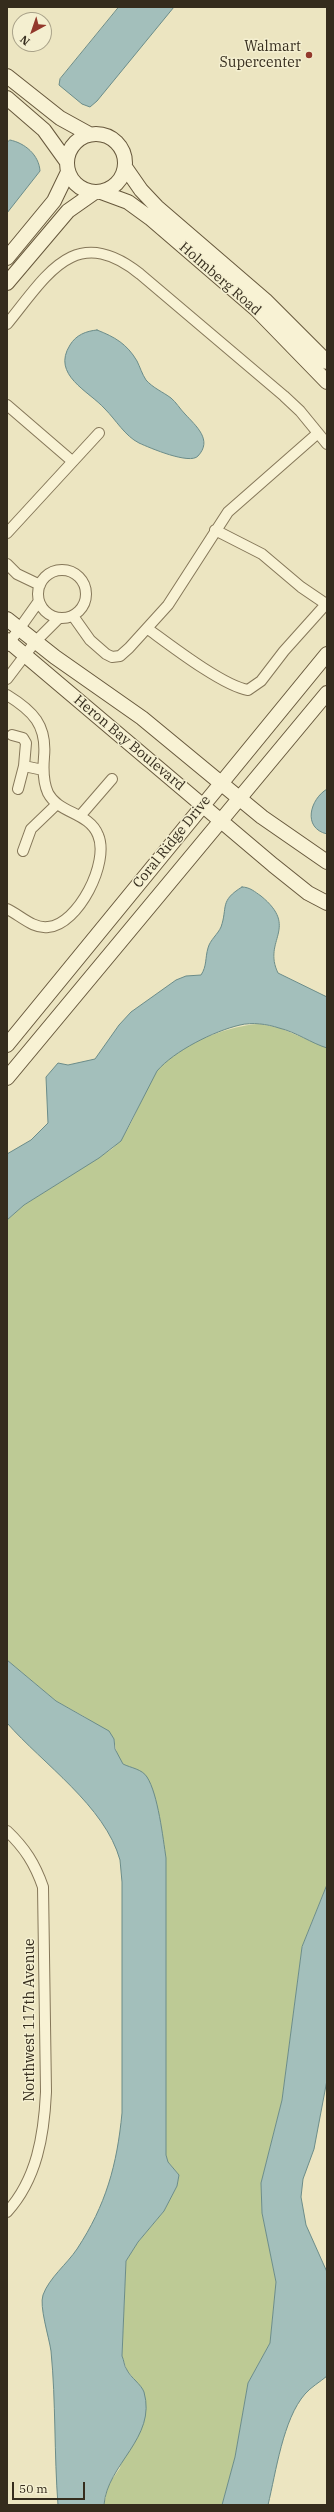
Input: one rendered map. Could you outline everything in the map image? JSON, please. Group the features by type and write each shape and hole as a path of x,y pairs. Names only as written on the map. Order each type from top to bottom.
{"street":[{"path":"7,76 60,118 89,134 108,136 116,141 122,148 126,167 124,174 114,186 98,192 68,210 7,284"},
{"path":"7,98 44,130 68,167 76,184 98,192"},
{"path":"7,258 54,201 68,167 73,144 89,134"},
{"name":"Holmberg Road","path":"126,167 141,190 157,207 265,300 327,362"},
{"name":"Holmberg Road","path":"98,192 128,202 150,218 257,310 327,382"},
{"path":"7,324 45,277 69,258 81,252 91,251 112,256 140,274 284,396 327,444"},
{"path":"7,405 72,461"},
{"path":"7,533 99,433"},
{"path":"73,616 90,640 106,654 112,657 120,656 148,629 187,578 215,530 228,512 242,498 275,473 318,433"},
{"path":"148,629 224,681 238,689 248,690 261,681 284,651 326,604 301,588 262,554 215,530"},
{"path":"7,564 22,577 40,585"},
{"path":"8,643 39,601 40,585 44,578 59,570 75,574 85,587 84,604 73,616 59,618 47,613 39,601"},
{"path":"7,679 35,642 59,618"},
{"name":"Heron Bay Boulevard","path":"7,619 35,642 142,718 240,800 292,840 327,862"},
{"name":"Heron Bay Boulevard","path":"8,643 308,893 327,903"},
{"name":"Coral Ridge Drive","path":"7,1044 327,654"},
{"name":"Coral Ridge Drive","path":"7,1078 222,822 327,693"},
{"path":"7,695 38,719 44,733 43,770 48,793 57,804 90,823 98,833 102,846 96,878 87,895 60,923 49,927 37,927 7,909"},
{"path":"12,735 23,738 26,744 24,766 18,789"},
{"path":"24,766 43,770"},
{"path":"80,816 112,779"},
{"path":"22,851 30,829 57,804"},
{"name":"Northwest 117th Avenue","path":"7,1831 23,1847 36,1866 43,1887 46,2092 44,2125 38,2156 25,2184 7,2212"}],"green space":[{"path":"260,1024 280,1028 327,1048 327,1885 302,1947 282,2100 261,2183 262,2213 276,2282 270,2343 248,2383 235,2457 222,2505 104,2505 108,2485 120,2468 134,2379 127,2370 122,2356 126,2261 138,2242 164,2211 177,2186 179,2175 168,2162 166,2155 166,1858 151,1789 118,1759 114,1739 85,1717 56,1701 7,1660 7,1220 24,1205 112,1149 124,1135 147,1088 158,1070 166,1060 175,1053 198,1041 223,1031"}],"water":[{"path":"119,7 174,7 97,101 90,107 82,104 59,85 60,79"},
{"path":"10,140 26,147 34,155 40,171 7,213 7,143"},
{"path":"97,330 115,338 125,346 137,361 146,380 173,400 198,428 204,444 198,456 194,458 179,457 139,443 125,432 98,402 74,382 65,365 65,356 70,345 75,339 89,331"},
{"path":"327,789 327,834 319,831 314,826 311,813 316,799"},
{"path":"242,887 250,889 261,896 272,907 278,917 279,926 274,952 274,962 278,973 327,997 327,1048 285,1030 270,1025 260,1024 245,1024 230,1028 195,1043 173,1056 157,1071 121,1141 99,1158 24,1205 7,1220 7,1154 31,1140 48,1123 46,1077 58,1063 68,1065 95,1059 119,1025 131,1012 176,980 186,976 201,975 209,945 221,927 227,901 230,896"},
{"path":"7,1660 56,1701 109,1731 114,1739 115,1749 123,1764 145,1774 151,1785 157,1805 166,1858 166,2155 168,2162 179,2175 177,2186 164,2211 138,2242 126,2261 122,2356 125,2367 141,2386 144,2392 146,2408 144,2423 138,2437 113,2477 107,2490 104,2505 58,2505 53,2370 42,2300 49,2283 73,2255 96,2216 103,2200 117,2150 122,2113 122,1882 120,1860 112,1840 101,1822 87,1804 7,1723"},
{"path":"327,1885 327,2080 314,2149 303,2179 301,2197 306,2225 327,2272 327,2376 305,2394 291,2417 281,2446 268,2505 222,2505 235,2457 248,2383 270,2343 276,2282 262,2213 261,2183 282,2100 302,1947"}],"place":[{"name":"Walmart Supercenter","path":"309,55"}]}
